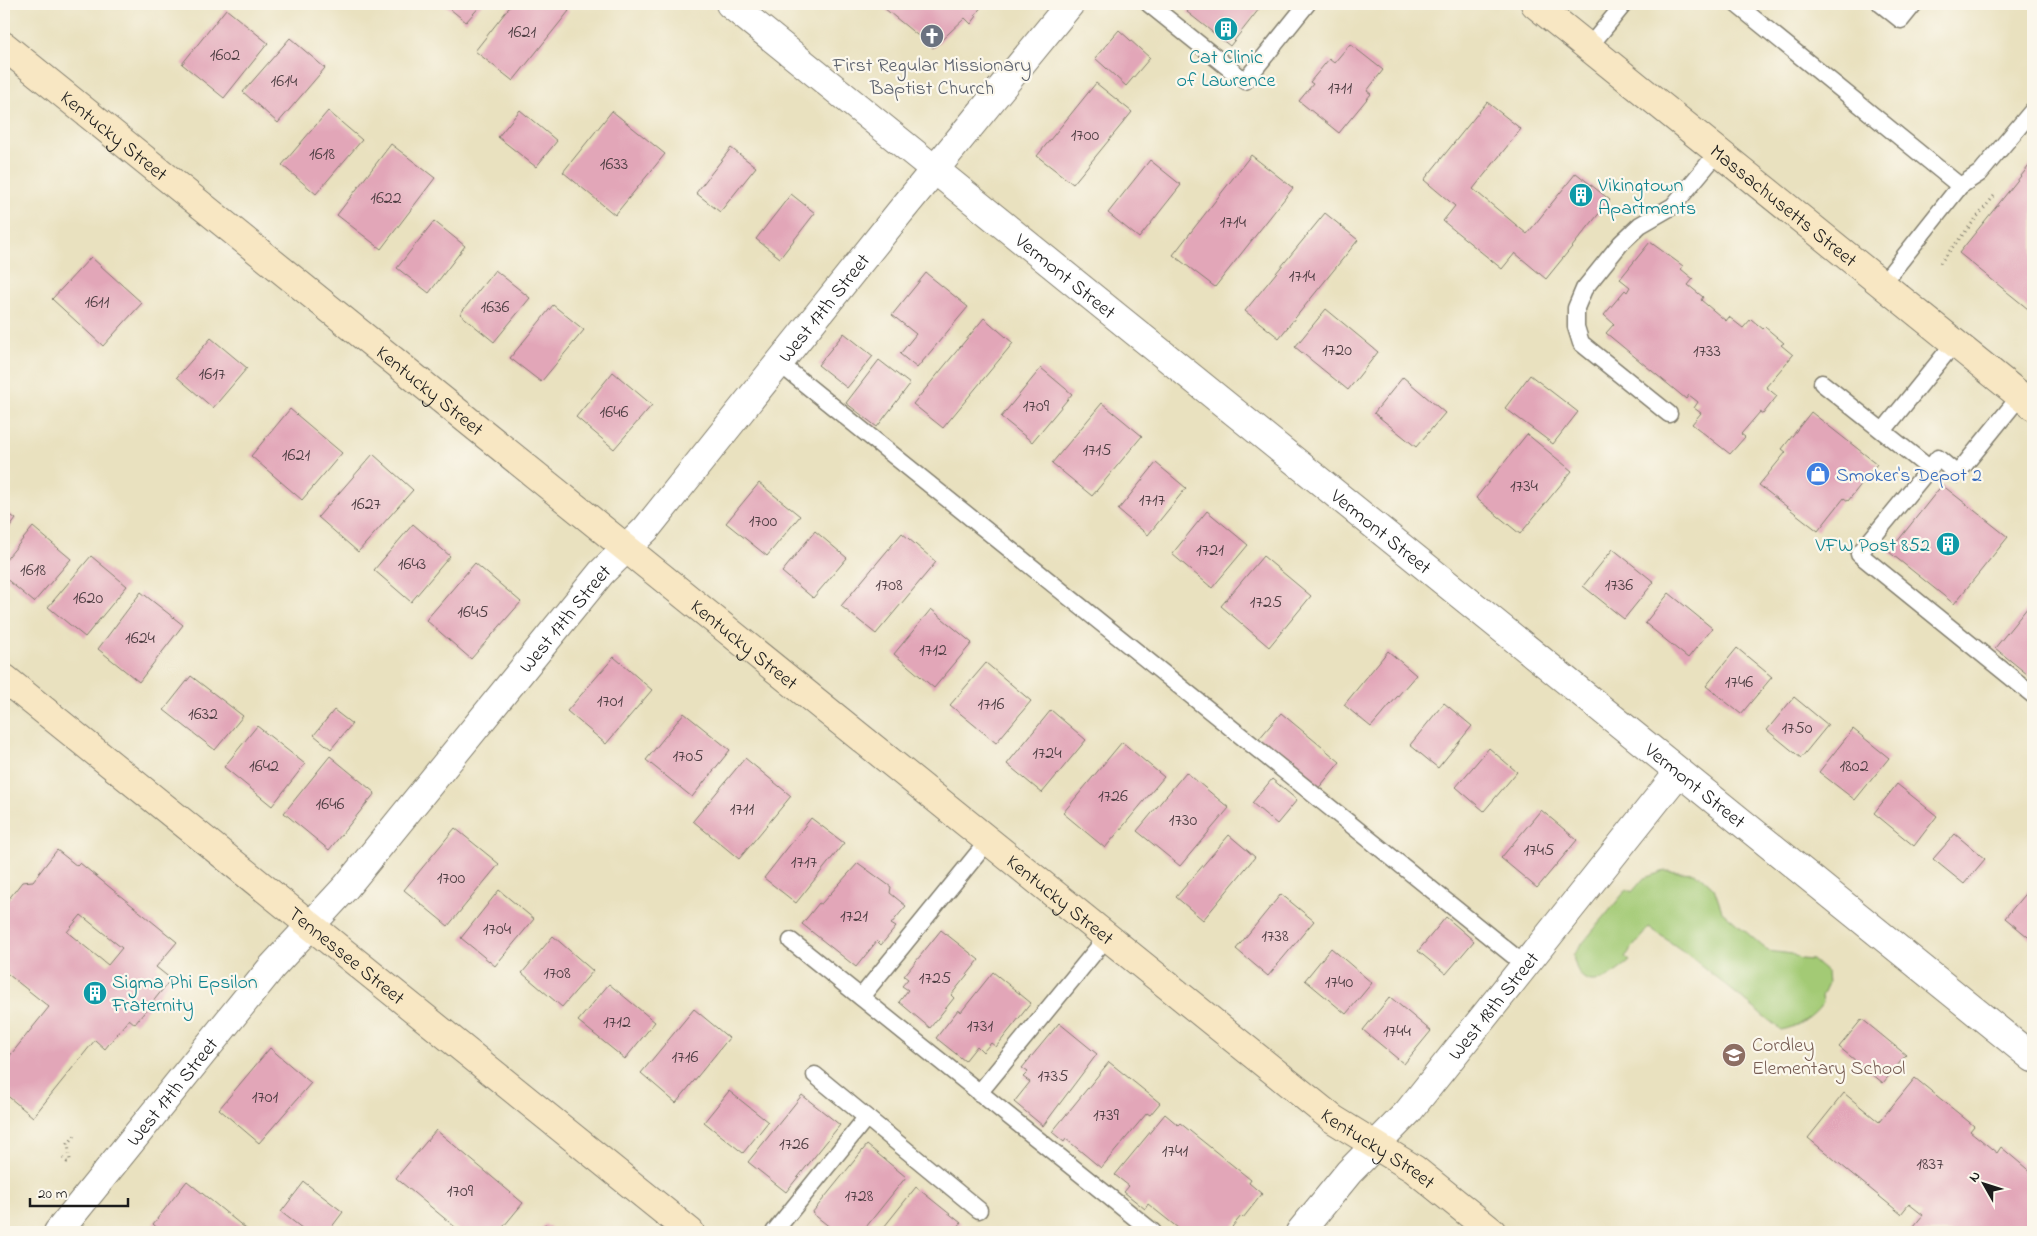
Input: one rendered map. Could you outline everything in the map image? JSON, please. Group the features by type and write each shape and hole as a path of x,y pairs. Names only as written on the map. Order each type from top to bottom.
{"main road":[{"name":"Massachusetts Street","path":"1535,4 2027,400"},
{"name":"Kentucky Street","path":"4,46 1333,1119 1414,1169 1492,1232"},
{"name":"Tennessee Street","path":"4,678 690,1232"}],"street":[{"name":"Vermont Street","path":"730,4 2033,1058"},
{"name":"West 17th Street","path":"58,1232 272,967 349,884 601,573 646,529 1070,4"},
{"name":"West 18th Street","path":"1300,1232 1349,1172 1408,1112 1679,772"}],"lane":[{"path":"1149,4 1245,81 1308,4"},
{"path":"1589,47 1624,4"},
{"path":"1736,4 1960,186"},
{"path":"1881,4 1901,20 1914,4"},
{"path":"1882,283 1960,186 1980,173 2033,110"},
{"path":"1669,414 1581,343 1576,327 1576,308 1584,289 1621,243 1640,225 1673,206 1719,151"},
{"path":"1883,431 1955,342"},
{"path":"779,363 1525,965"},
{"path":"1822,382 1929,468"},
{"path":"2027,400 1957,474 1938,458 1859,554 2033,695"},
{"path":"861,997 988,841"},
{"path":"980,1093 1107,937"},
{"path":"791,941 1153,1232"},
{"path":"815,1075 978,1210"},
{"path":"774,1232 866,1118"}],"path":[{"path":"1940,263 1996,193"},
{"path":"63,1158 67,1162 70,1160 68,1144 77,1133"}],"green space":[{"path":"1665,871 1694,873 1702,877 1714,888 1722,911 1768,951 1792,954 1800,959 1812,960 1827,973 1828,983 1822,996 1823,1003 1819,1008 1799,1024 1781,1030 1687,954 1649,927 1625,957 1630,961 1622,968 1604,979 1596,981 1588,980 1582,976 1573,955 1627,889 1632,892 1644,878"}],"building":[{"path":"444,4 482,4 466,22"},
{"path":"512,4 560,4 569,11 513,81 475,51"},
{"name":"First Regular Missionary Baptist Church","path":"879,4 980,4 982,6 971,24 965,18 933,48"},
{"name":"Cat Clinic of Lawrence","path":"1193,4 1263,4 1230,46 1187,12"},
{"path":"226,9 268,43 224,98 182,64"},
{"path":"1119,30 1150,58 1126,86 1095,58"},
{"path":"290,38 325,68 278,123 243,92"},
{"path":"1350,44 1383,70 1367,91 1371,94 1339,133 1299,101 1313,84 1310,82 1329,59 1334,63"},
{"path":"1096,83 1132,112 1073,184 1037,156"},
{"name":"Vikingtown Apartments","path":"1487,102 1521,129 1473,189 1527,234 1576,173 1610,200 1546,279 1515,253 1502,269 1443,221 1455,206 1424,180"},
{"path":"520,110 557,141 536,167 498,137"},
{"path":"328,111 362,140 316,194 282,165"},
{"path":"612,111 665,154 615,215 563,172"},
{"path":"391,144 435,178 381,249 337,215"},
{"path":"731,148 756,167 720,212 696,193"},
{"path":"1251,155 1293,188 1215,287 1173,255"},
{"path":"1150,160 1181,185 1139,238 1108,213"},
{"path":"2033,161 2033,313 1959,253"},
{"path":"791,194 815,213 780,258 756,239"},
{"path":"1325,213 1358,240 1279,338 1245,311"},
{"path":"434,221 465,246 429,293 397,268"},
{"path":"1650,242 1683,266 1681,269 1693,279 1688,285 1703,297 1701,300 1726,321 1729,317 1743,328 1751,319 1763,329 1765,327 1784,343 1781,345 1793,355 1766,387 1777,396 1763,414 1760,412 1741,434 1745,437 1730,454 1692,424 1701,413 1694,408 1698,402 1689,395 1686,399 1606,333 1614,324 1604,315 1625,290 1627,292 1630,287 1620,279"},
{"path":"91,257 142,303 103,346 52,299"},
{"path":"495,270 530,298 494,342 460,314"},
{"path":"926,273 968,307 917,368 900,354 916,334 892,315"},
{"path":"553,305 584,330 541,382 510,358"},
{"path":"1326,309 1378,352 1348,390 1295,347"},
{"path":"984,318 1013,343 943,428 913,404"},
{"path":"844,333 873,356 847,388 818,365"},
{"path":"211,338 247,368 213,408 177,377"},
{"path":"879,360 910,384 877,427 846,403"},
{"path":"1041,368 1072,394 1032,442 1001,417"},
{"path":"613,372 652,405 614,449 576,417"},
{"path":"1530,375 1578,412 1553,444 1505,408"},
{"path":"1403,377 1445,413 1416,447 1374,413"},
{"path":"1102,403 1142,436 1092,496 1052,463"},
{"path":"290,409 342,453 302,500 251,456"},
{"name":"Smoker's Depot 2","path":"1811,412 1877,464 1848,501 1844,498 1818,531 1759,485 1786,452 1782,449"},
{"path":"1527,434 1572,471 1520,534 1476,498"},
{"path":"373,454 413,490 358,552 318,517"},
{"path":"1156,463 1186,488 1148,535 1118,510"},
{"path":"759,483 800,516 767,556 726,523"},
{"name":"VFW Post 852","path":"1942,485 2008,537 1954,604 1889,552"},
{"path":"4,510 16,519 4,535"},
{"path":"1207,511 1248,545 1212,588 1172,554"},
{"path":"413,524 450,556 411,602 374,570"},
{"path":"33,527 71,559 34,602 4,577 4,562"},
{"path":"815,531 847,558 813,598 782,572"},
{"path":"902,533 936,562 876,634 841,606"},
{"path":"1613,549 1654,582 1624,619 1583,586"},
{"path":"91,556 127,586 85,637 48,607"},
{"path":"1263,556 1311,596 1269,647 1221,606"},
{"path":"475,563 521,602 471,659 426,620"},
{"path":"141,592 183,625 139,682 98,649"},
{"path":"1669,593 1712,628 1688,658 1645,623"},
{"path":"2028,607 2033,612 2033,679 1995,648"},
{"path":"931,609 972,643 934,688 894,654"},
{"path":"1737,648 1772,677 1741,714 1706,686"},
{"path":"1388,651 1416,675 1371,727 1344,705"},
{"path":"614,657 652,690 606,744 567,711"},
{"path":"986,663 1031,701 996,743 950,705"},
{"path":"191,676 243,716 215,750 164,710"},
{"path":"1794,697 1828,725 1801,758 1767,730"},
{"path":"1444,703 1472,726 1438,768 1410,745"},
{"path":"334,710 352,724 331,749 314,735"},
{"path":"1051,710 1086,740 1042,793 1007,764"},
{"path":"684,713 730,750 692,797 646,760"},
{"path":"1281,713 1340,762 1317,790 1258,740"},
{"path":"257,726 305,764 272,806 224,767"},
{"path":"1853,729 1889,758 1855,800 1819,772"},
{"path":"1122,742 1164,777 1105,848 1063,813"},
{"path":"1489,748 1517,772 1484,811 1456,787"},
{"path":"330,756 375,793 329,850 284,813"},
{"path":"745,758 791,796 739,859 693,821"},
{"path":"1186,772 1229,808 1180,866 1137,831"},
{"path":"1272,779 1297,800 1277,824 1252,803"},
{"path":"1897,784 1937,816 1914,846 1874,813"},
{"path":"1541,810 1577,840 1537,888 1501,858"},
{"path":"811,818 844,843 796,903 764,878"},
{"path":"455,828 499,864 448,926 404,890"},
{"path":"1955,834 1985,859 1964,884 1933,859"},
{"path":"1229,835 1255,857 1203,920 1176,897"},
{"name":"Sigma Phi Epsilon Fraternity","path":"57,850 77,866 80,863 177,942 156,967 171,979 135,1024 129,1019 105,1049 95,1040 33,1117 4,1093 4,1063 49,1007 4,971 4,905 22,882 33,881","holes":["81,915 122,948 108,965 67,932"]},
{"path":"858,863 891,887 890,893 906,906 891,924 896,927 881,945 877,941 856,967 802,924 819,903 821,904"},
{"path":"2033,884 2033,941 2005,918"},
{"path":"499,890 534,919 495,966 461,938"},
{"path":"1281,894 1314,921 1268,976 1236,949"},
{"path":"1446,917 1474,941 1446,974 1418,951"},
{"path":"941,930 979,960 951,995 954,998 930,1028 899,1002 908,990 902,986 908,979 904,976"},
{"path":"553,936 593,971 562,1007 522,973"},
{"path":"1331,948 1372,983 1346,1014 1305,980"},
{"path":"993,972 1031,1003 996,1047 991,1043 983,1052 977,1046 965,1061 936,1038 958,1010 961,1012"},
{"path":"609,984 655,1022 625,1059 578,1021"},
{"path":"1390,997 1431,1031 1404,1064 1363,1030"},
{"path":"694,1009 729,1038 676,1103 641,1073"},
{"path":"1862,1019 1906,1055 1883,1083 1839,1047"},
{"path":"1059,1023 1097,1054 1043,1126 1014,1102 1030,1082 1023,1077 1028,1072 1022,1068"},
{"path":"270,1048 311,1083 259,1143 219,1109"},
{"path":"1109,1062 1160,1103 1150,1115 1147,1113 1101,1168 1066,1139 1064,1142 1052,1132"},
{"path":"1915,1078 1974,1126 1970,1131 1997,1153 2001,1147 2033,1174 2033,1232 1909,1232 1923,1215 1909,1204 1901,1214 1808,1138 1844,1093 1879,1122"},
{"path":"729,1091 768,1122 743,1153 704,1122"},
{"path":"802,1095 840,1125 786,1192 748,1162"},
{"path":"1165,1114 1178,1125 1180,1123 1251,1180 1249,1183 1262,1194 1243,1218 1241,1216 1232,1227 1234,1229 1231,1232 1183,1232 1148,1204 1145,1209 1124,1192 1129,1186 1115,1175"},
{"path":"436,1130 523,1203 499,1232 461,1232 396,1178"},
{"path":"867,1145 906,1177 862,1232 836,1232 812,1213"},
{"path":"187,1181 250,1232 162,1232 153,1224"},
{"path":"304,1182 343,1212 328,1232 307,1232 281,1212"},
{"path":"916,1187 961,1223 954,1232 880,1232"},
{"path":"545,1224 555,1232 538,1232"}],"place":[{"name":"Cat Clinic of Lawrence","path":"1226,29"},
{"name":"First Regular Missionary Baptist Church","path":"932,36"},
{"name":"Vikingtown Apartments","path":"1581,195"},
{"name":"Smoker's Depot 2","path":"1818,474"},
{"name":"VFW Post 852","path":"1948,544"},
{"name":"Sigma Phi Epsilon Fraternity","path":"95,993"},
{"name":"Cordley Elementary School","path":"1734,1055"}]}
